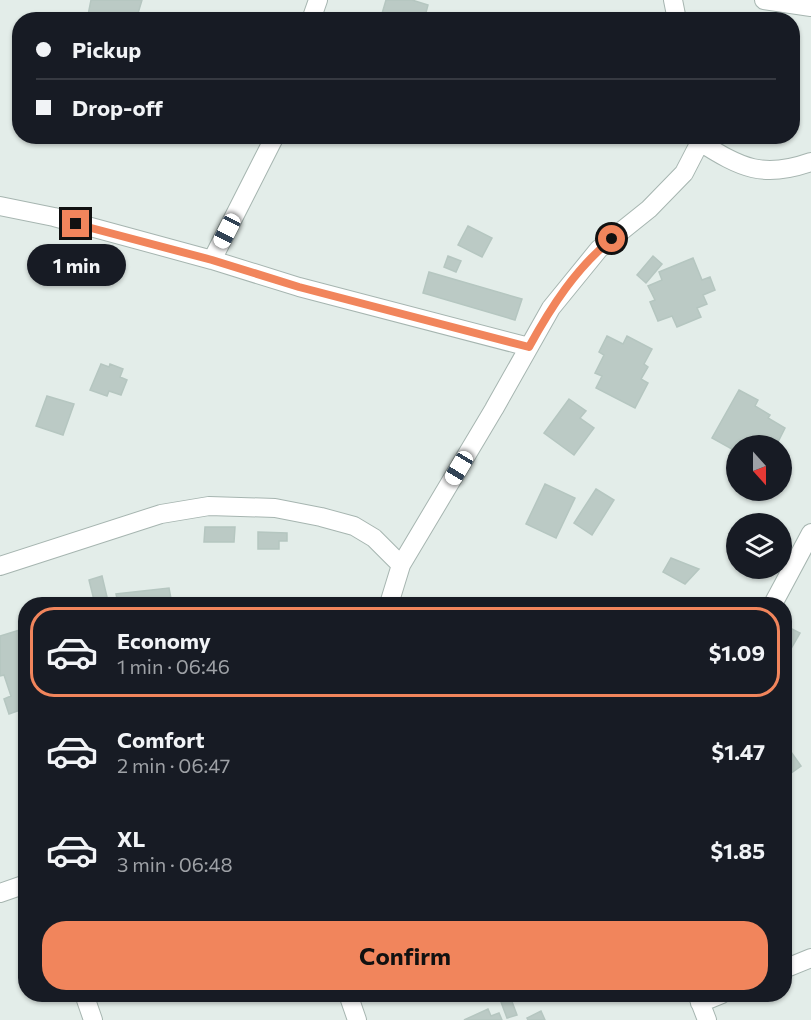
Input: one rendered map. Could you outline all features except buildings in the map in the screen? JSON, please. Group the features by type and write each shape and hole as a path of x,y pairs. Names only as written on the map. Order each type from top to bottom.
{"street":[{"path":"764,0 811,7"},
{"path":"212,260 271,144"},
{"path":"391,597 401,565 551,308 600,249 649,209 684,173 698,144"},
{"path":"707,144 727,159 746,168 791,169 811,162"},
{"path":"0,206 212,260 299,287 529,347"},
{"path":"0,566 161,514 209,506 275,508 354,525 374,538 401,565"},
{"path":"777,597 811,533"},
{"path":"0,893 18,888"},
{"path":"792,966 811,958"},
{"path":"87,1002 93,1020"},
{"path":"351,1002 357,1020"}],"route":[{"path":"76,224 212,260 299,287 529,347 551,308 577,274 612,239"}]}
